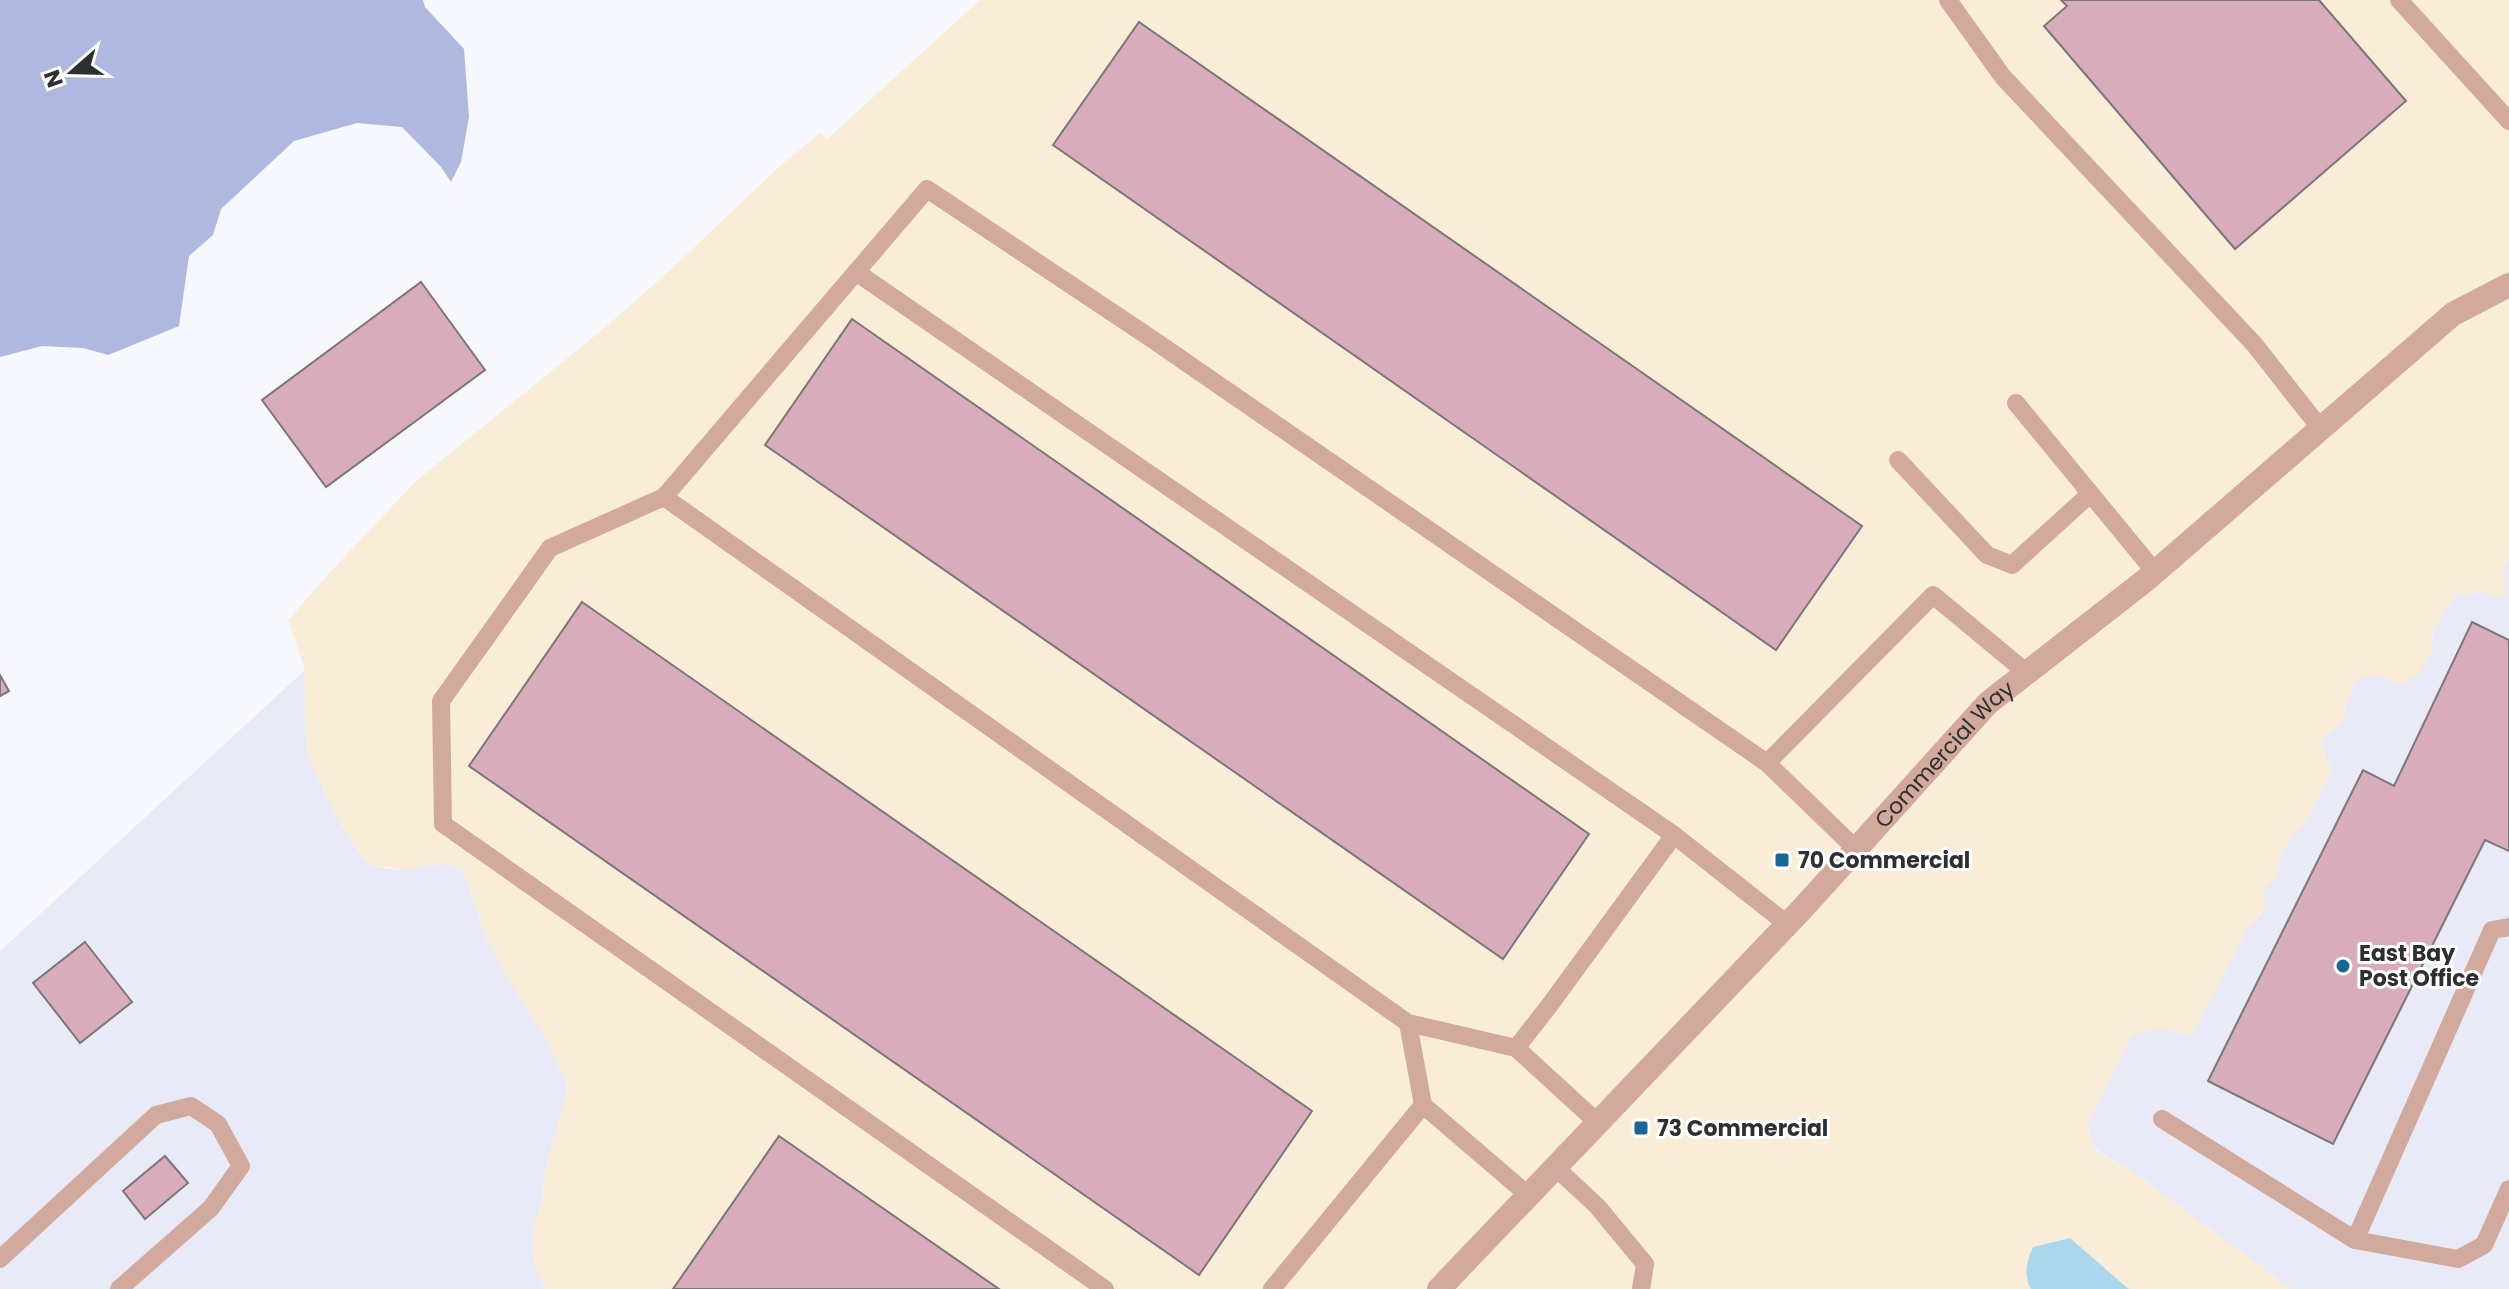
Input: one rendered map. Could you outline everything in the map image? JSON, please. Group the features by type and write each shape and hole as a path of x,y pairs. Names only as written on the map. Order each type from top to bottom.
{"street":[{"name":"Commercial Way","path":"1439,1289 1787,924 1988,703 2155,572 2453,314 2509,285"}],"lane":[{"path":"1948,0 2003,77 2254,344 2321,429"},
{"path":"2399,0 2509,121"},
{"path":"1105,1289 443,824 441,701 550,548 664,497 927,189 1152,339 1767,763 1856,849"},
{"path":"856,272 1674,835 1787,924"},
{"path":"2016,403 2155,572"},
{"path":"1898,460 1987,555 2012,565 2090,494"},
{"path":"664,497 1408,1023 1516,1048 1597,1122"},
{"path":"1767,763 1933,595 2027,673"},
{"path":"1516,1048 1674,835"},
{"path":"2355,1240 2492,930 2509,927"},
{"path":"1408,1023 1423,1105 1528,1195"},
{"path":"1272,1289 1423,1105"},
{"path":"0,1259 156,1115 191,1106 218,1124 241,1166 211,1208 119,1289"},
{"path":"2162,1119 2355,1240 2458,1259 2484,1245 2509,1189"},
{"path":"1555,1167 1597,1206 1645,1264 1641,1289"}],"shaded area":[{"path":"0,0 423,0 425,7 464,49 469,117 461,162 451,182 441,167 402,127 357,123 294,141 221,209 213,235 189,256 179,326 108,355 83,348 42,346 0,357"},
{"path":"980,0 2509,0 2509,559 2503,567 2505,598 2481,592 2455,595 2433,629 2431,652 2420,673 2402,685 2376,675 2357,678 2343,721 2320,741 2331,771 2308,818 2281,852 2277,875 2265,889 2264,909 2247,930 2195,1030 2189,1036 2161,1028 2133,1034 2087,1127 2095,1150 2134,1173 2291,1289 2129,1289 2124,1285 2027,1284 2031,1289 545,1289 534,1262 533,1228 542,1203 545,1173 568,1086 545,1037 485,935 464,872 449,864 397,870 374,866 363,858 339,822 306,752 305,670 288,620 416,481 602,330 781,165 820,133 827,139"},
{"path":"2509,559 2509,1289 2291,1289 2134,1173 2095,1149 2087,1127 2133,1034 2161,1028 2188,1036 2247,930 2264,910 2264,889 2277,875 2281,852 2308,818 2331,771 2320,741 2343,721 2357,678 2376,675 2402,684 2431,652 2433,629 2455,595 2481,592"},
{"path":"305,670 306,752 339,822 363,858 374,866 397,870 449,864 464,872 485,935 545,1037 568,1086 545,1173 542,1203 533,1228 534,1262 545,1289 0,1289 0,951"},
{"path":"2070,1238 2129,1289 2031,1289 2027,1268 2033,1247"}],"building":[{"path":"2061,0 2319,0 2406,101 2235,249 2044,26 2067,6"},
{"path":"1139,22 1862,526 1776,650 1053,145"},
{"path":"421,282 485,370 326,487 262,400"},
{"path":"852,319 1589,834 1503,959 765,445"},
{"path":"582,602 1312,1111 1199,1275 469,766"},
{"name":"East Bay Post Office","path":"2472,622 2509,640 2509,851 2485,840 2333,1144 2208,1081 2363,770 2394,786"},
{"path":"0,675 9,691 0,696"},
{"path":"85,942 132,1002 80,1043 33,983"},
{"path":"779,1136 999,1289 673,1289"},
{"path":"165,1156 188,1183 145,1219 123,1191"}],"place":[{"name":"70 Commercial","path":"1782,860"},
{"name":"East Bay Post Office","path":"2343,966"},
{"name":"73 Commercial","path":"1641,1128"}]}
